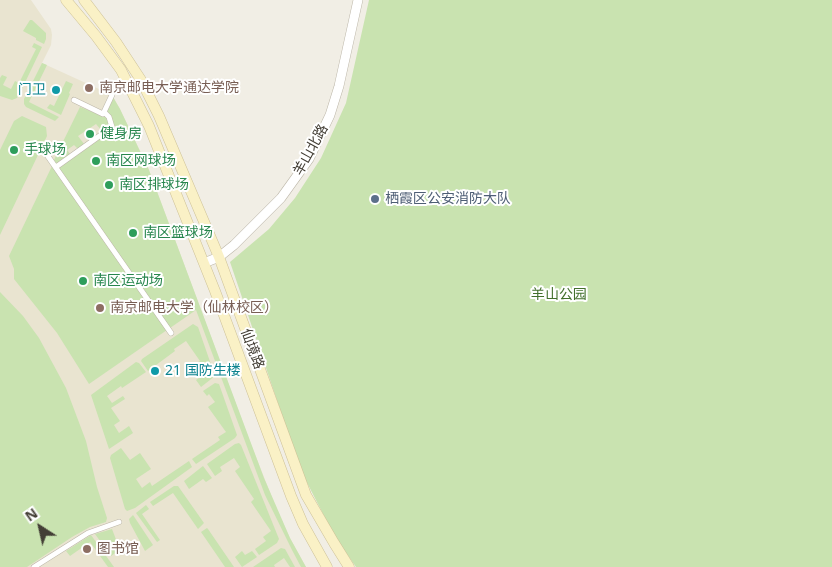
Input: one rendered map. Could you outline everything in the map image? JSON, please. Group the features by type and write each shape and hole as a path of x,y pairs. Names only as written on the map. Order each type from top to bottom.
{"main road":[{"name":"仙境路","path":"66,0 102,43 121,70 149,126 204,263 291,496 303,524 327,567"},
{"name":"仙境路","path":"84,0 116,42 141,80 163,125 219,257 306,495 350,567"}],"street":[{"name":"羊山北路","path":"204,263 219,257 234,245 281,198 298,177 317,145 330,115 339,86 358,0"},
{"path":"104,112 112,95"},
{"path":"56,167 112,128 109,117 104,112 103,114 74,100"},
{"path":"47,155 171,332"},
{"path":"34,567 88,533 118,522"}],"shaded area":[{"name":"南京邮电大学（仙林校区）","path":"0,0 31,0 51,29 51,45 42,63 112,95 120,109 149,170 275,505 306,567 0,567"}],"green space":[{"name":"羊山公园","path":"369,0 832,0 832,567 356,567 335,537 301,471 230,262 269,229 295,198 321,158 346,103"},
{"path":"30,20 46,33 44,44 23,31"},
{"path":"34,43 42,47 17,98 12,100 0,96 0,78 2,75 7,77 3,85 11,89 15,81 19,83 36,49 32,47"},
{"path":"42,63 47,65 29,102 59,117 55,121 26,107 24,104 24,99"},
{"path":"66,81 73,84 61,115 47,108 50,104 54,106"},
{"path":"113,97 149,170 264,478 290,538 306,567 301,567 265,495 196,310 170,328 59,168 114,129 110,116 106,112"},
{"path":"80,107 104,115 108,119 110,126 102,131 96,124 78,136 84,144 78,149 74,145 67,150 70,154 56,164 54,160"},
{"path":"22,116 46,127 47,136 0,235 0,150 14,121"},
{"name":"南区运动场","path":"52,166 167,330 89,384 57,333 14,279 14,269 9,256"},
{"path":"0,292 23,316 39,338 66,388 86,441 107,518 106,522 90,527 72,537 27,567 0,567"},
{"path":"193,324 198,327 215,376 201,387 196,380 202,376 194,365 200,361 186,341 148,371 141,361 142,359"},
{"path":"136,362 146,372 107,396 112,403 123,396 125,399 111,408 120,421 114,425 119,433 129,426 133,433 109,449 91,395"},
{"path":"215,383 219,384 237,435 196,464 192,459 220,440 218,437 226,432 208,407 215,402 209,394 207,396 203,391"},
{"path":"239,443 279,539 277,543 259,555 255,549 266,541 263,537 271,531 251,502 254,499 235,471 240,467 234,458 220,467 222,471 215,476 207,464"},
{"path":"121,448 130,460 140,453 151,469 136,479 142,488 150,482 152,486 189,461 192,467 135,508 127,511 110,458 111,455"},
{"path":"203,466 212,478 206,482 203,479 189,489 184,481"},
{"path":"174,486 178,486 204,523 198,529 173,493 153,506 150,502"},
{"path":"146,505 149,509 142,514 160,540 157,542 136,513"},
{"path":"133,515 153,545 145,551 130,523 129,519"},
{"path":"207,528 234,567 225,567 201,532"},
{"path":"112,529 120,550 111,556 95,534"},
{"path":"91,535 114,567 108,567 90,542 70,556 66,551"},
{"path":"281,548 285,549 295,567 290,567 284,558 274,565 275,567 253,567"},
{"path":"242,551 245,555 252,551 257,557 242,567 235,557"}],"place":[{"name":"南京邮电大学通达学院","path":"89,88"},
{"name":"门卫","path":"56,90"},
{"name":"健身房","path":"90,134"},
{"name":"手球场","path":"14,150"},
{"name":"南区网球场","path":"96,161"},
{"name":"南区排球场","path":"109,185"},
{"name":"栖霞区公安消防大队","path":"375,199"},
{"name":"南区篮球场","path":"133,233"},
{"name":"南区运动场","path":"83,281"},
{"name":"南京邮电大学（仙林校区）","path":"100,308"},
{"name":"21 国防生楼","path":"155,371"},
{"name":"图书馆","path":"87,549"}]}
